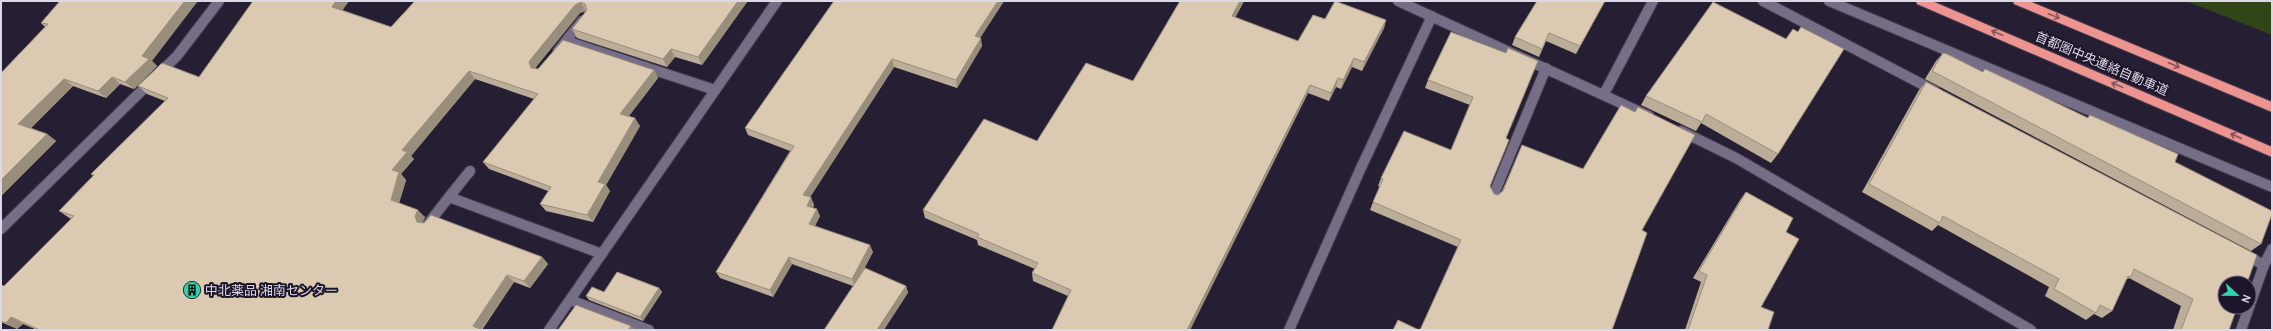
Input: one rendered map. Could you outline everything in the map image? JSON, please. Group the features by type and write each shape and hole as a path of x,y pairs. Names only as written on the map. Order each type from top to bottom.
{"highway":[{"name":"首都圏中央連絡自動車道","path":"1922,1 2272,152"},
{"name":"首都圏中央連絡自動車道","path":"2018,1 2272,107"}],"street":[{"path":"1,230 177,56 219,1"},
{"path":"549,330 777,1"},
{"path":"1398,1 1604,94 1660,121"},
{"path":"1604,94 1653,1"},
{"path":"1762,1 1944,96"},
{"path":"1829,1 2272,187"},
{"path":"1289,330 1360,170 1432,16"},
{"path":"551,59 585,17"},
{"path":"566,41 715,90"},
{"path":"1494,196 1546,68"},
{"path":"1674,128 1736,158 2031,330"},
{"path":"428,224 470,171"},
{"path":"449,197 602,254"},
{"path":"2241,330 2264,265 2272,249"},
{"path":"2236,250 2264,265"},
{"path":"570,300 649,330"}],"green space":[{"path":"2186,1 2272,1 2272,35"}],"building":[{"path":"60,1 185,1 142,56 149,59 125,82 112,77 98,91 64,79 18,124 47,134 1,180 1,73 48,24 41,23"},
{"path":"253,1 336,1 332,7 391,27 415,1 738,1 698,57 671,49 663,59 572,29 587,10 585,4 581,2 575,5 531,59 529,62 531,68 538,69 563,40 654,70 620,114 635,118 598,182 605,184 587,215 540,204 551,187 483,162 538,94 469,71 402,150 407,152 392,170 399,172 391,200 418,210 415,216 417,222 424,223 431,215 542,257 524,281 507,275 473,326 482,330 40,330 11,317 6,323 1,321 1,285 4,286 74,216 59,211 94,175 91,174 168,98 138,86 162,63 199,77"},
{"path":"834,1 998,1 975,36 981,38 956,80 892,59 803,195 811,197 807,206 817,209 809,224 870,245 852,279 789,257 770,290 716,272 794,146 745,128"},
{"path":"1180,1 1240,1 1232,16 1298,41 1313,15 1325,19 1335,1 1386,20 1364,62 1354,58 1343,80 1338,78 1331,93 1310,85 1187,330 1052,330 1071,290 1032,273 1038,263 977,237 979,234 923,210 984,119 1037,141 1086,63 1133,81"},
{"path":"1537,1 1605,1 1580,46 1549,33 1542,49 1515,37"},
{"path":"1713,2 1786,39 1793,29 1798,32 1801,27 1844,49 1778,154 1706,114 1702,122 1646,96"},
{"path":"1451,32 1506,53 1508,48 1538,61 1506,138 1509,140 1490,186 1494,194 1498,195 1503,191 1522,145 1583,169 1621,105 1635,112 1638,107 1695,135 1642,230 1647,233 1612,330 1420,330 1461,240 1373,202 1383,179 1381,178 1404,131 1451,150 1473,97 1428,80"},
{"path":"1943,53 1983,72 1985,69 2088,118 2090,115 2178,154 2175,162 2272,211 2261,244 1932,71"},
{"path":"1926,82 2257,255 2250,275 2217,275 2217,315 2234,315 2229,330 2181,330 2193,299 2134,269 2131,277 2128,276 2112,311 2100,305 2096,313 2054,289 2059,279 1943,216 1940,223 1869,184"},
{"path":"1746,192 1793,218 1786,232 1799,239 1761,307 1774,312 1768,330 1688,330 1707,275 1699,271"},
{"path":"865,268 906,286 877,330 824,330"},
{"path":"617,272 659,288 640,317 586,296 592,287 604,292"},
{"path":"576,305 631,326 628,330 558,330"},
{"path":"1398,320 1419,330 1393,330"}],"place":[{"name":"中北薬品 湘南センター","path":"192,290"}]}
